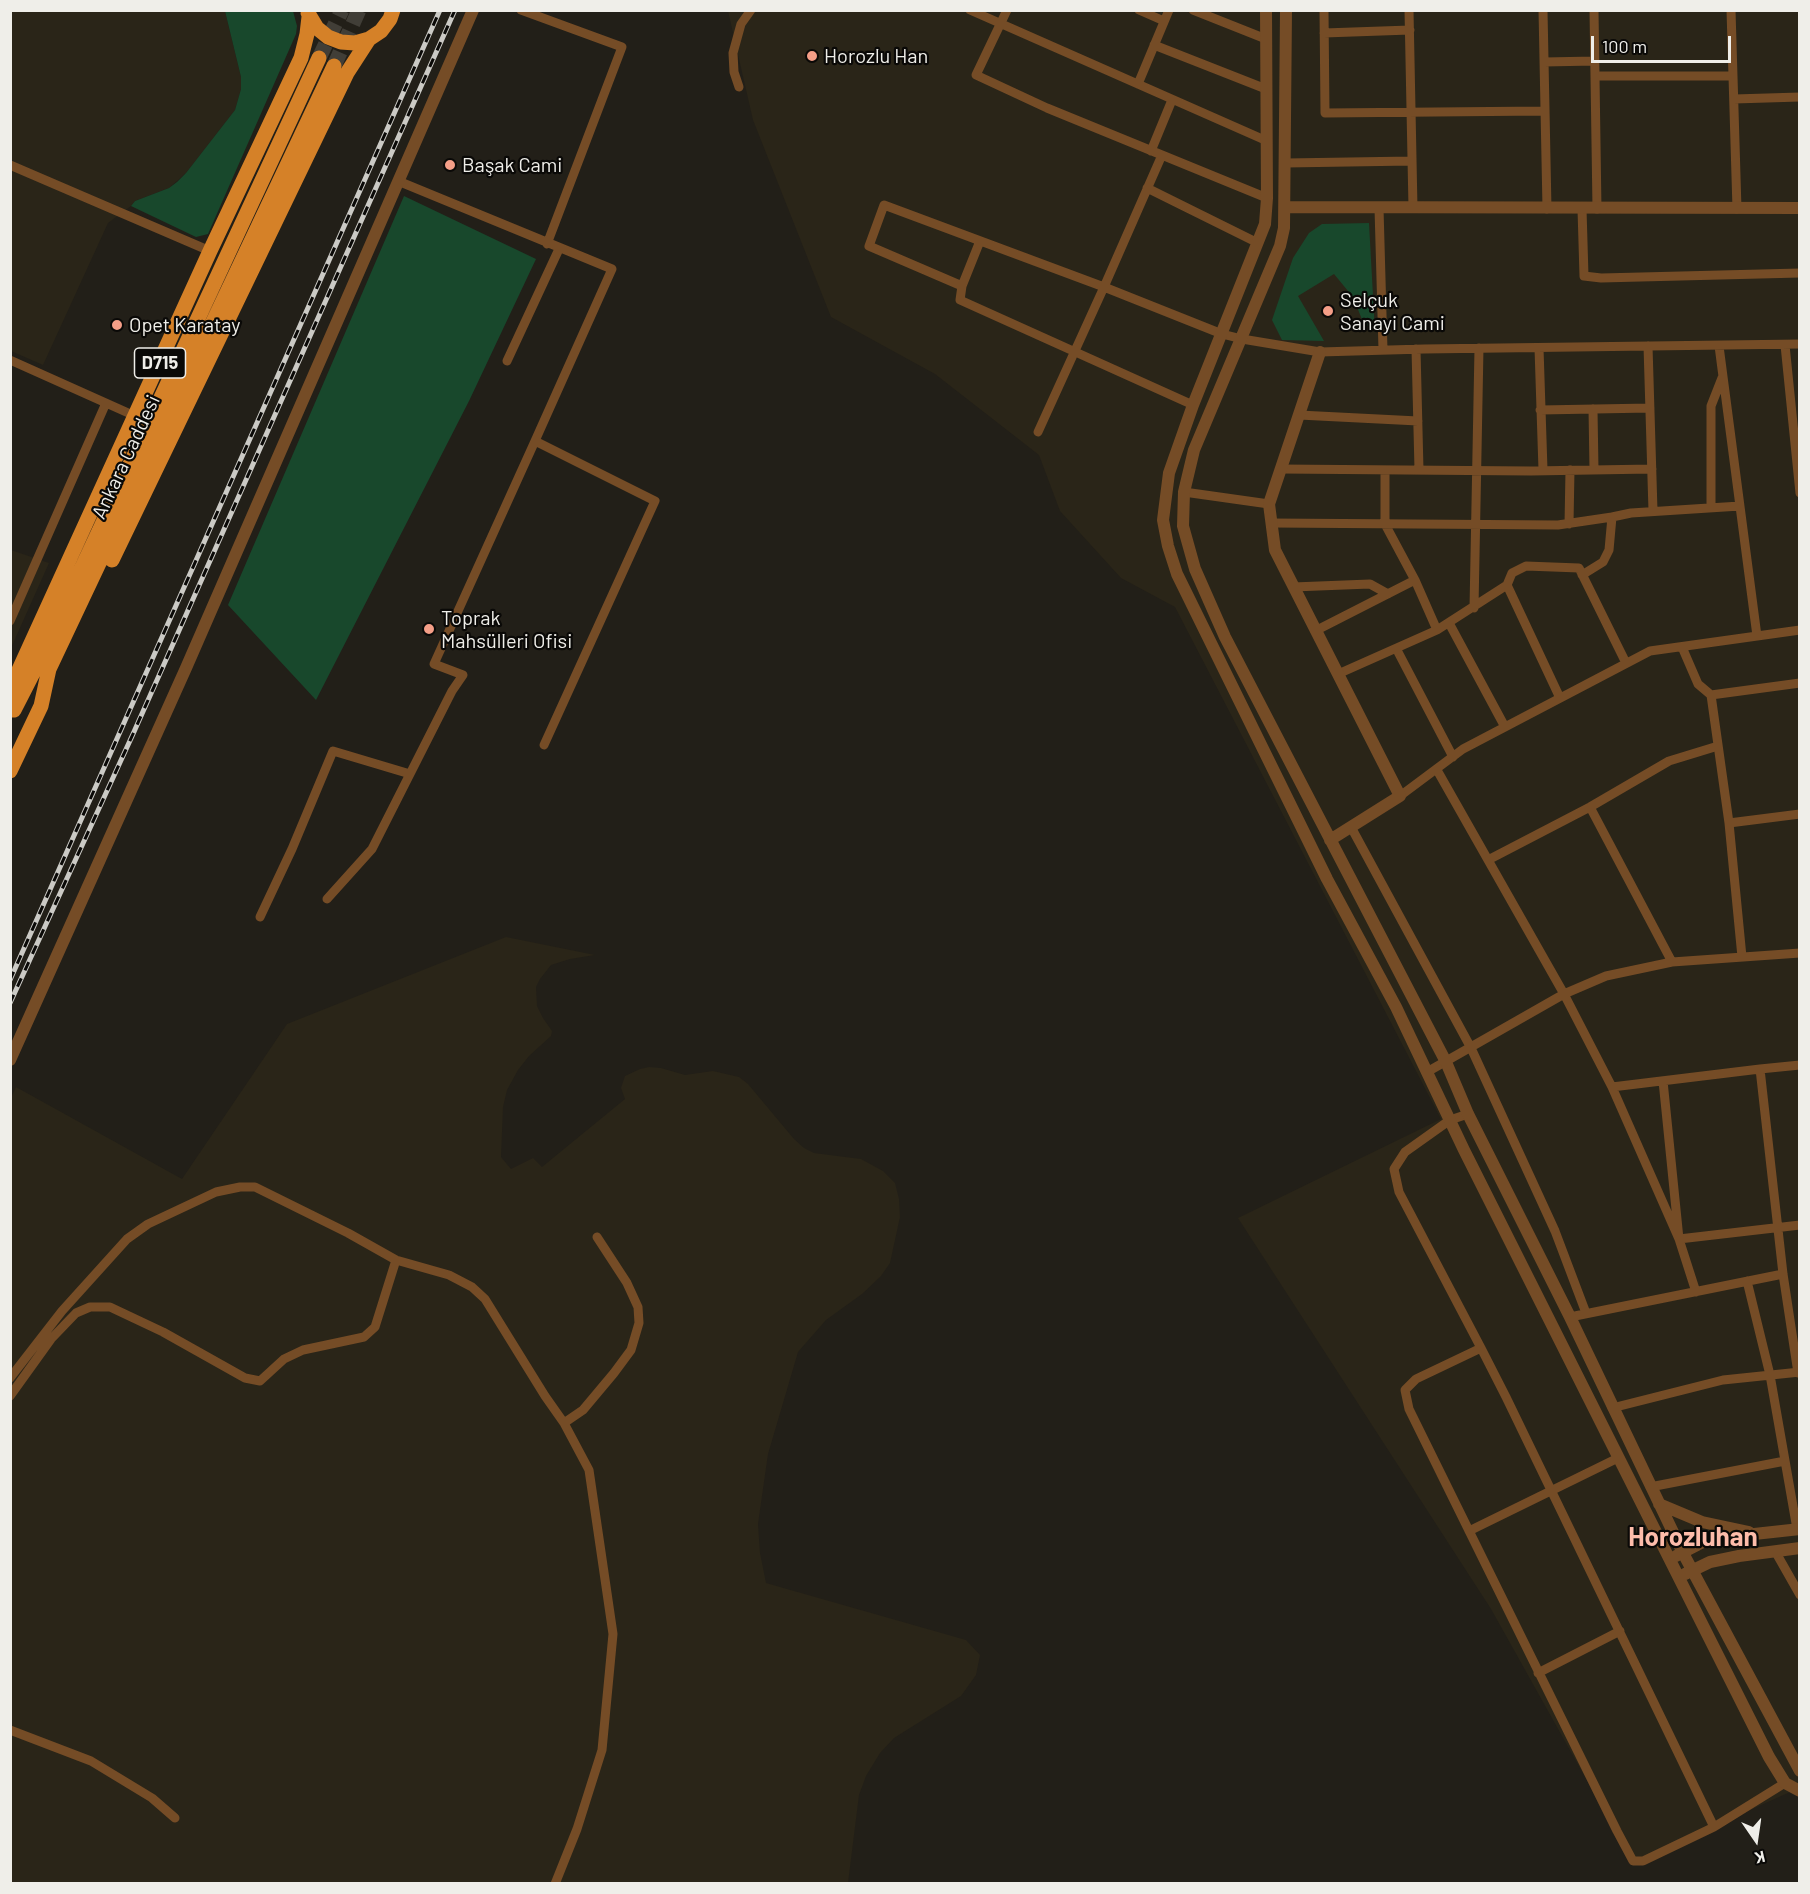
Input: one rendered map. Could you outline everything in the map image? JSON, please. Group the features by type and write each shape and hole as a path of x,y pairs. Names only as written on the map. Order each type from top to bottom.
{"highway":[{"path":"308,14 317,28 328,37 341,42 355,43 369,39 381,31 390,20 393,10"},
{"name":"D715","path":"12,713 11,684 301,58 308,34 308,14"},
{"path":"41,706 347,73 369,39"},
{"name":"Ankara Caddesi","path":"12,713 39,660 320,58"},
{"name":"Ankara Caddesi","path":"10,771 41,706 49,669 334,66"}],"street":[{"path":"10,1060 186,668 473,10"},
{"path":"521,10 622,47 547,244"},
{"path":"739,87 734,72 733,53 741,24 751,10"},
{"path":"970,10 1267,141"},
{"path":"1007,10 976,75 1047,108 1267,198"},
{"path":"1139,10 1164,21"},
{"path":"1138,84 1169,10"},
{"path":"1193,10 1266,39"},
{"path":"1266,10 1267,198 1265,224 1192,405 1169,473 1163,520 1168,546 1177,574 1327,879 1396,1007 1469,1161 1769,1757 1785,1783 1800,1791"},
{"path":"1286,10 1284,228 1280,246 1198,440 1184,492 1183,526 1195,569 1225,637 1446,1062 1468,1114 1570,1317 1683,1553 1800,1772"},
{"path":"1324,10 1325,113 1545,111"},
{"path":"1409,10 1413,208"},
{"path":"1543,10 1547,209"},
{"path":"1594,10 1597,209"},
{"path":"1731,10 1737,209"},
{"path":"1324,33 1410,30"},
{"path":"1154,45 1266,89"},
{"path":"1544,62 1595,60"},
{"path":"1595,76 1733,76"},
{"path":"1734,99 1800,97"},
{"path":"1151,151 1172,100"},
{"path":"1038,432 1076,352 1162,155"},
{"path":"1286,163 1412,161"},
{"path":"10,165 210,251"},
{"path":"327,899 372,849 452,691 463,675 434,664 612,269 398,181"},
{"path":"1147,188 1258,243"},
{"path":"962,286 869,246 884,205 1104,287 1222,334 1320,352 1800,344"},
{"path":"1285,207 1800,208"},
{"path":"1379,208 1383,350"},
{"path":"1582,209 1584,276 1601,278 1800,273"},
{"path":"980,241 962,286 960,300 1192,405"},
{"path":"507,361 559,249"},
{"path":"1785,345 1800,493"},
{"path":"1648,346 1653,511"},
{"path":"1719,346 1757,636"},
{"path":"1474,608 1479,348"},
{"path":"1539,348 1543,470"},
{"path":"1416,349 1419,470"},
{"path":"1320,352 1269,504 1275,550 1401,796"},
{"path":"10,360 135,416"},
{"path":"1712,507 1711,406 1723,376"},
{"path":"10,621 106,403"},
{"path":"1540,410 1650,408"},
{"path":"1593,409 1594,470"},
{"path":"1299,415 1418,421"},
{"path":"535,441 655,501 544,745"},
{"path":"1280,469 1652,469"},
{"path":"1385,470 1384,524 1415,580 1437,630"},
{"path":"1569,524 1570,470"},
{"path":"1184,492 1269,504"},
{"path":"1271,523 1569,524 1631,513 1740,506"},
{"path":"1582,575 1603,562 1610,550 1612,517"},
{"path":"1338,674 1437,630 1507,585 1512,573 1526,566 1579,568 1626,663"},
{"path":"1315,631 1415,580"},
{"path":"1293,586 1370,584 1388,594"},
{"path":"1507,585 1560,698"},
{"path":"1449,623 1505,727"},
{"path":"1330,840 1401,796 1463,749 1650,651 1800,630"},
{"path":"1682,647 1698,684 1711,695 1729,824 1742,957"},
{"path":"1396,650 1452,757"},
{"path":"1711,695 1800,683"},
{"path":"1488,860 1590,807 1669,760 1718,746"},
{"path":"260,917 292,849 333,751 410,774"},
{"path":"1437,770 1564,994 1612,1087 1679,1239 1696,1292"},
{"path":"1590,807 1672,962"},
{"path":"1729,824 1800,814"},
{"path":"1351,827 1471,1048 1555,1231 1586,1313"},
{"path":"1427,1072 1564,994 1606,976 1672,962 1800,953"},
{"path":"1612,1087 1800,1065"},
{"path":"1612,1408 1723,1380 1799,1372 1783,1274 1760,1069"},
{"path":"1663,1081 1679,1239"},
{"path":"1468,1114 1450,1120 1405,1152 1394,1169 1399,1192 1481,1348 1714,1827"},
{"path":"10,1378 62,1311 127,1239 148,1224 216,1192 240,1187 255,1187 348,1233 396,1260 449,1275 472,1287 485,1299 564,1423 589,1470 613,1634 602,1750 577,1829 555,1884"},
{"path":"1679,1239 1800,1225"},
{"path":"564,1423 583,1410 614,1373 631,1350 639,1323 638,1307 627,1283 597,1237"},
{"path":"10,1396 51,1340 76,1314 90,1307 110,1307 163,1332 246,1378 260,1381 284,1359 303,1350 364,1337 375,1327 396,1260"},
{"path":"1570,1317 1783,1274"},
{"path":"1669,1560 1703,1542 1798,1529 1770,1375 1747,1281"},
{"path":"1481,1348 1416,1379 1405,1390 1409,1409 1633,1861 1643,1860 1714,1827 1785,1783"},
{"path":"1469,1531 1618,1458"},
{"path":"1650,1487 1785,1461"},
{"path":"1659,1504 1702,1522 1759,1534"},
{"path":"1678,1577 1710,1562 1800,1548"},
{"path":"1775,1551 1800,1595"},
{"path":"1538,1673 1620,1631"},
{"path":"10,1730 91,1761 144,1793 175,1818"}],"shaded area":[{"path":"11,11 225,11 241,77 241,89 235,110 186,173 169,188 135,201 108,223 43,365 11,351"},
{"path":"728,11 1799,11 1799,1788 1633,1863 1491,1609 1238,1218 1441,1119 1175,607 1121,578 1060,511 1039,455 935,374 831,317 753,120"},
{"path":"11,550 49,563 11,648"},
{"path":"506,937 595,955 551,965 536,987 537,1006 552,1031 551,1036 529,1056 518,1070 507,1090 503,1107 501,1157 511,1169 533,1158 542,1167 625,1099 621,1088 625,1076 649,1067 685,1075 713,1071 739,1077 748,1084 804,1148 814,1153 861,1159 883,1171 895,1183 900,1217 890,1263 881,1276 862,1294 826,1320 798,1352 768,1454 758,1524 760,1553 766,1583 966,1640 980,1655 976,1675 961,1696 894,1738 880,1753 866,1776 859,1795 848,1883 11,1884 10,1100 16,1087 182,1179 287,1024"}],"green space":[{"path":"225,11 293,11 297,26 296,34 208,234 196,237 131,206 135,201 169,188 177,182 235,110 241,89 241,77"},
{"path":"404,196 536,259 469,401 316,700 228,605"},
{"path":"1369,223 1375,332 1363,322 1353,297 1334,274 1298,296 1324,341 1282,340 1272,320 1293,258 1309,233 1322,224"}],"tunnel":[{"path":"319,58 342,10"},
{"path":"334,66 359,10"}],"railway":[{"path":"10,980 440,10"},
{"path":"10,1003 133,734 455,10"}],"place":[{"name":"Horozlu Han","path":"812,56"},
{"name":"Başak Cami","path":"450,165"},
{"name":"Selçuk Sanayi Cami","path":"1328,311"},
{"name":"Opet Karatay","path":"117,325"},
{"name":"Toprak Mahsülleri Ofisi","path":"429,629"}],"district":[{"name":"Horozluhan","path":"1693,1537"}]}
